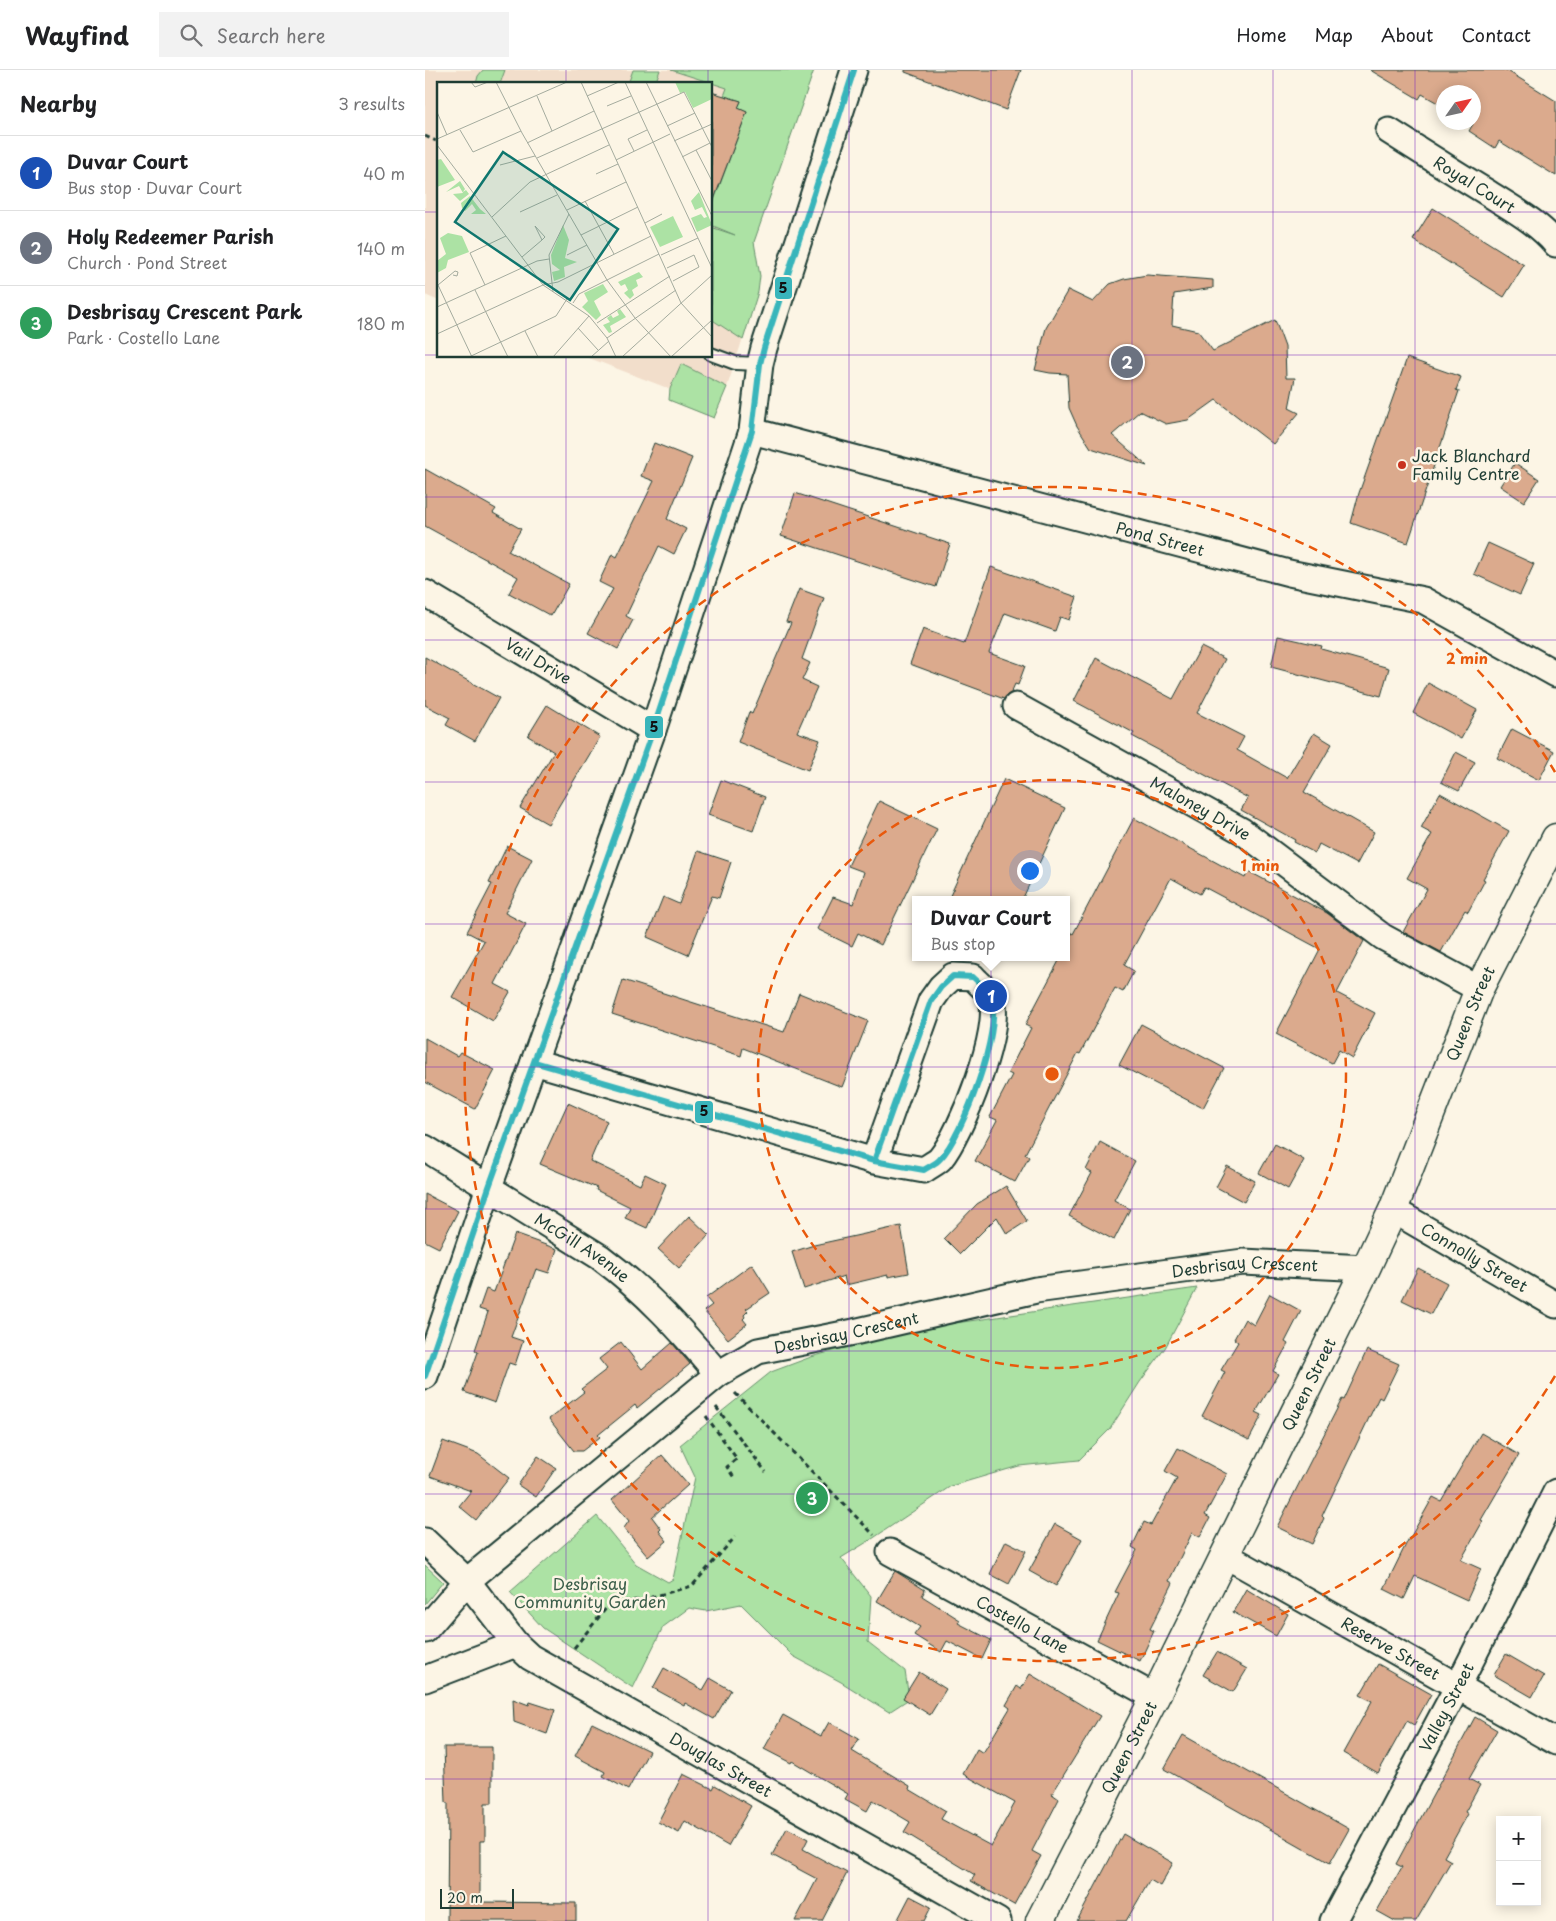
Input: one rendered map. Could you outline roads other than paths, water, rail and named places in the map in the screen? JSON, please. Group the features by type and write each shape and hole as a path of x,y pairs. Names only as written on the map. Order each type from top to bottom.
{"street":[{"path":"425,1376 489,1187 653,730 752,431 760,364 854,70"},
{"name":"Royal Court","path":"1389,131 1505,204 1536,225 1556,244"},
{"name":"Pond Street","path":"752,431 1289,573 1423,600 1556,674"},
{"name":"Vail Drive","path":"425,593 653,730"},
{"name":"Maloney Drive","path":"1016,706 1242,831 1383,937 1479,989"},
{"name":"Queen Street","path":"1041,1921 1155,1697 1366,1268 1393,1210 1479,989 1556,838"},
{"path":"534,1062 874,1161 924,1170 939,1159 967,1112 989,1045 995,1018 991,996 973,977 953,976 941,987 931,1001 874,1161"},
{"name":"McGill Avenue","path":"425,1148 600,1257 634,1284 667,1316 725,1381"},
{"name":"Connolly Street","path":"1393,1210 1556,1306"},
{"name":"Desbrisay Crescent","path":"425,1630 467,1581 725,1381 758,1351 853,1332 1036,1290 1243,1262 1366,1268"},
{"name":"Valley Street","path":"1333,1921 1459,1686 1556,1492"},
{"name":"Douglas Street","path":"425,1541 467,1581 516,1644 530,1657 998,1921"},
{"name":"Costello Lane","path":"890,1552 1155,1697"},
{"name":"Reserve Street","path":"1225,1555 1556,1742"},
{"path":"425,1679 516,1644"}],"lane":[{"path":"713,355 735,363 760,364"}],"place":[{"name":"Holy Redeemer Parish","path":"1127,362"},
{"name":"Jack Blanchard Family Centre","path":"1402,465"},
{"name":"Duvar Court","path":"991,996"},
{"name":"Desbrisay Crescent Park","path":"812,1498"}],"park label":[{"name":"Desbrisay Community Garden","path":"590,1593"}]}
